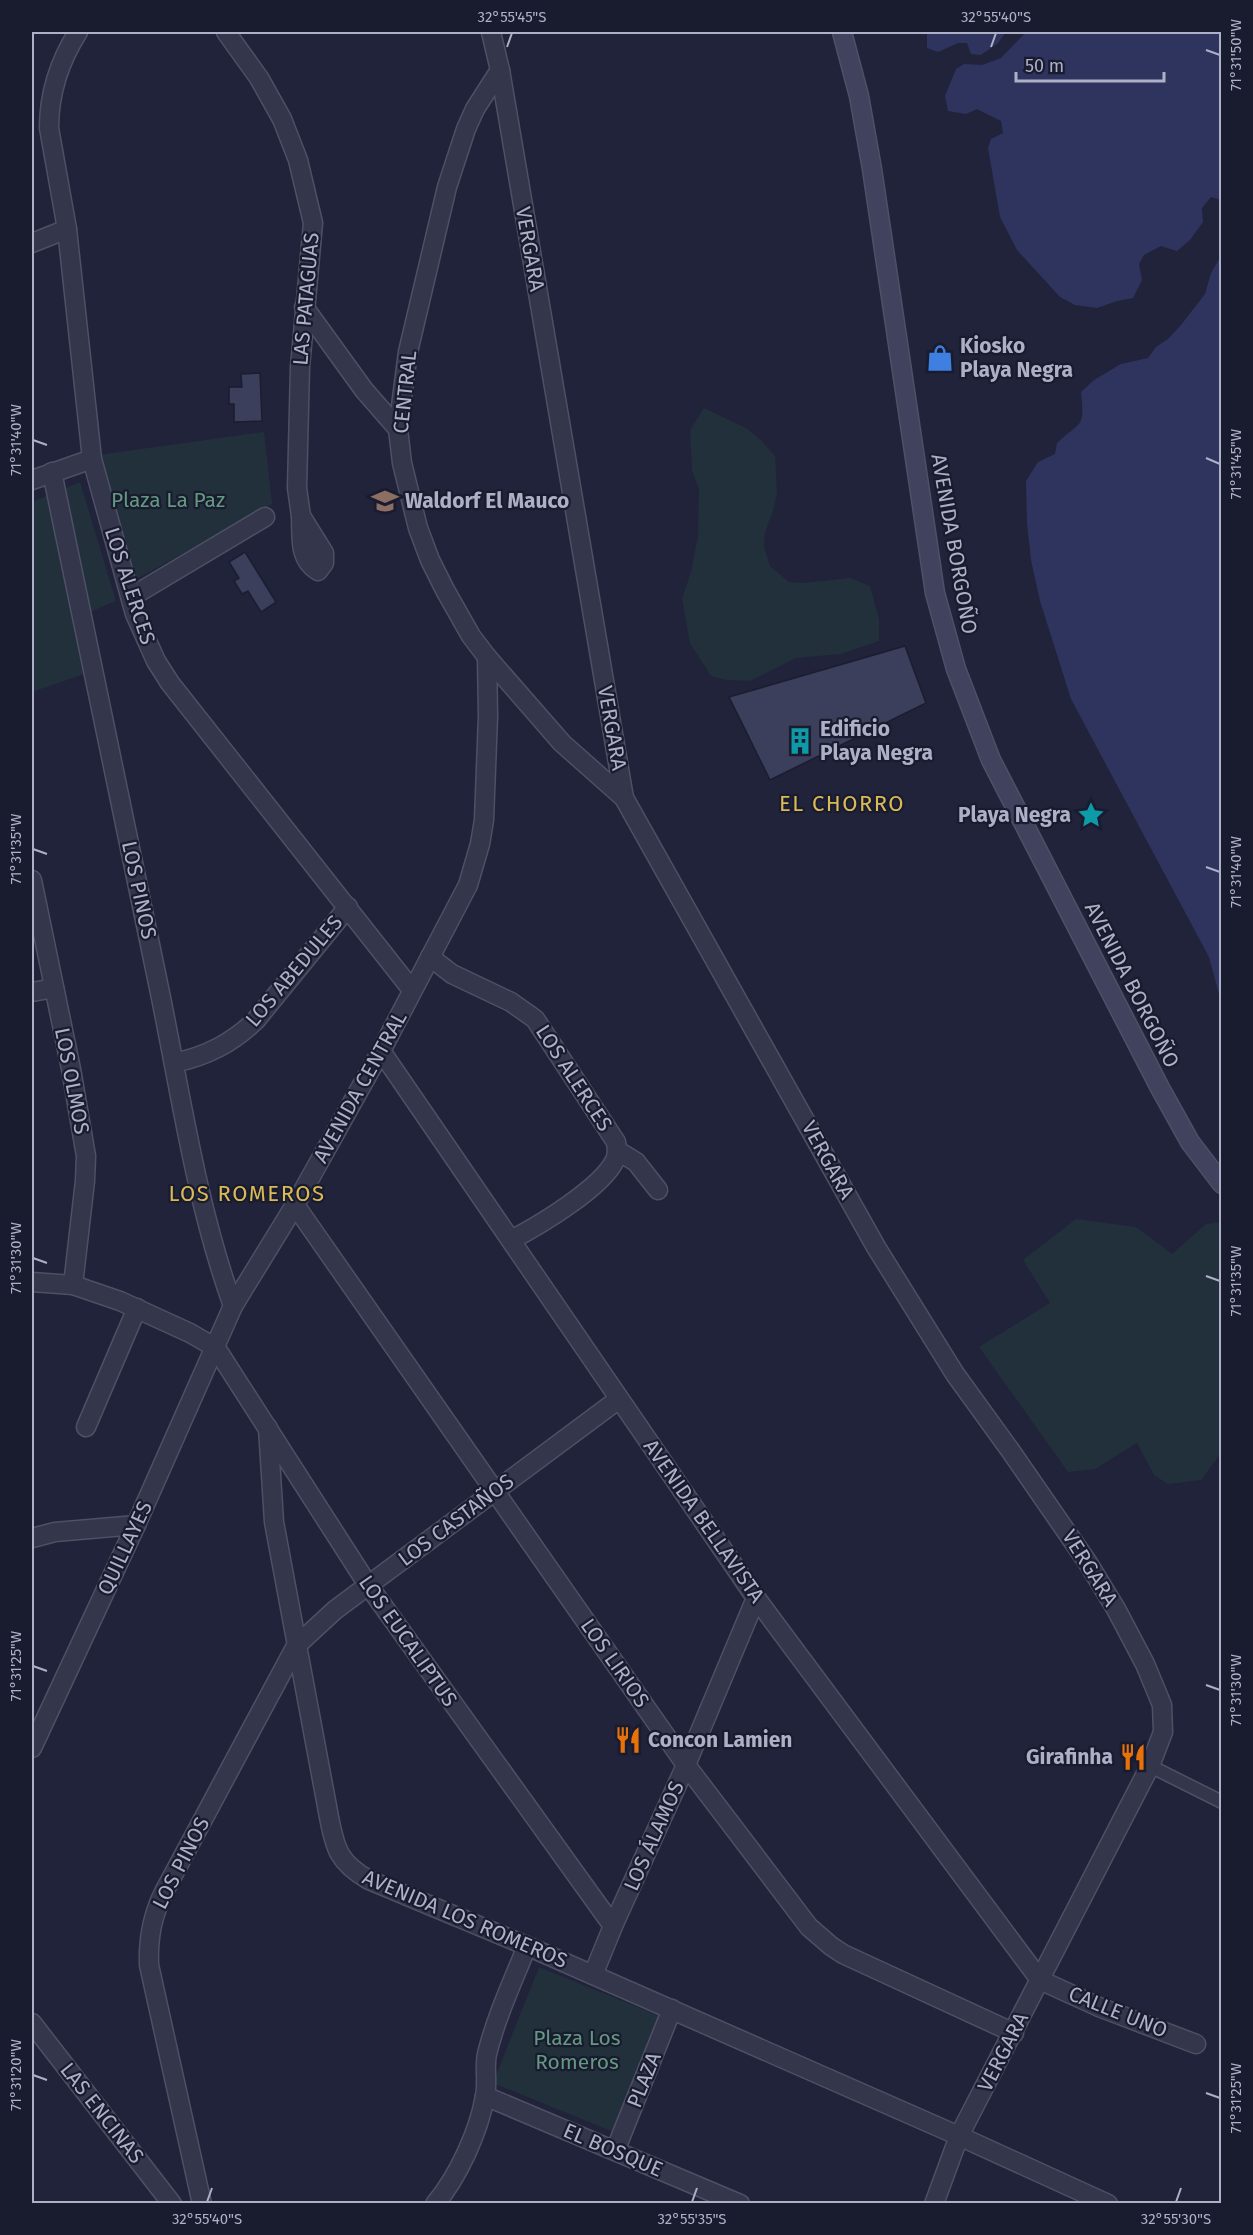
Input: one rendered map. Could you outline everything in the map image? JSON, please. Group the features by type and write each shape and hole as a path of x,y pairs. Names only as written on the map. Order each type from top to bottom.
{"main road":[{"name":"AVENIDA BORGOÑO","path":"842,32 859,96 872,169 935,593 956,669 977,728 1002,781 1160,1088 1190,1142 1221,1184"}],"street":[{"name":"LOS ALERCES","path":"78,32 60,65 55,80 49,111 51,144 67,229 92,459 145,638 170,683 412,990"},
{"name":"LAS PATAGUAS","path":"226,32 259,78 282,119 298,160 313,223 300,367 297,488 301,516"},
{"name":"VERGARA","path":"491,32 500,70 624,798 876,1247 955,1374 1088,1563 1145,1664 1162,1705 1162,1732 1150,1766 959,2136 934,2204"},
{"name":"CENTRAL","path":"500,70 476,109 455,158 408,352 398,429 409,496 430,560 457,613 487,657 562,743 624,798"},
{"path":"32,243 67,229"},
{"path":"304,307 364,390 398,429"},
{"path":"32,480 92,459"},
{"name":"LOS PINOS","path":"52,472 174,1063 198,1191 216,1258 233,1306"},
{"path":"131,597 265,517"},
{"name":"AVENIDA CENTRAL","path":"216,1347 233,1306 295,1205 381,1052 459,905 475,865 484,820 488,716 487,657"},
{"name":"LOS OLMOS","path":"32,880 86,1156 73,1285"},
{"name":"LOS ABEDULES","path":"174,1063 212,1052 243,1032 256,1020 348,907"},
{"name":"LOS ALERCES","path":"430,957 452,974 512,1002 535,1019 616,1142 618,1150 616,1159 601,1179 540,1225 511,1240"},
{"path":"32,992 54,988"},
{"name":"AVENIDA BELLAVISTA","path":"381,1052 756,1598 1040,1980"},
{"name":"LOS ALERCES","path":"618,1150 636,1162 658,1190"},
{"name":"LOS LIRIOS","path":"295,1205 686,1765 800,1917 831,1946 856,1960 1014,2032"},
{"path":"32,1282 73,1285 137,1308 216,1347"},
{"path":"86,1427 137,1308"},
{"name":"LOS EUCALIPTUS","path":"216,1347 368,1586 613,1926"},
{"name":"QUILLAYES","path":"32,1748 216,1347"},
{"name":"LOS CASTAÑOS","path":"296,1646 335,1610 619,1399"},
{"name":"AVENIDA LOS ROMEROS","path":"268,1428 274,1522 296,1646 334,1842 342,1859 353,1871 369,1880 672,2009 1108,2204"},
{"path":"32,1538 64,1530 136,1525"},
{"name":"LOS ÁLAMOS","path":"593,1975 686,1765 756,1598"},
{"name":"LOS PINOS","path":"202,2204 149,1965 150,1933 156,1910 165,1890 296,1646"},
{"path":"435,2204 447,2190 458,2169 480,2117 485,2096 487,2058 491,2041 527,1946"},
{"name":"CALLE UNO","path":"1040,1980 1099,2007 1196,2044"},
{"name":"PLAZA","path":"615,2151 672,2009"},
{"name":"LAS ENCINAS","path":"32,2023 172,2204"},
{"name":"EL BOSQUE","path":"485,2096 740,2204"}],"lane":[{"path":"1150,1766 1221,1802"}],"green space":[{"path":"704,408 746,428 775,456 777,492 765,532 764,547 770,566 789,582 803,583 850,578 870,586 879,619 879,641 841,654 796,658 750,681 727,680 711,676 690,643 682,599 691,572 698,536 699,490 692,470 690,430"},
{"name":"Plaza La Paz","path":"264,432 272,504 133,581 98,455"},
{"path":"80,482 116,601 90,612 87,673 32,692 32,502"},
{"path":"1076,1219 1136,1227 1172,1254 1206,1224 1221,1222 1221,1453 1201,1480 1168,1484 1154,1475 1137,1443 1095,1469 1068,1472 979,1347 1050,1303 1023,1260"},
{"name":"Plaza Los Romeros","path":"539,1967 662,2017 616,2133 493,2083"}],"water":[{"path":"927,32 1006,32 998,43 981,55 971,54 967,43 958,43 938,52 927,48"},
{"path":"1026,32 1221,32 1221,200 1211,197 1202,208 1203,222 1190,240 1177,251 1161,246 1144,255 1139,264 1142,280 1133,298 1097,308 1075,305 1060,297 1017,250 1000,217 988,148 991,139 1003,133 1001,121 977,109 966,114 948,111 945,96 956,69 964,64 982,65 1001,58"},
{"path":"1221,256 1221,1002 1209,957 1071,699 1040,601 1031,560 1026,481 1038,462 1055,454 1057,443 1080,423 1081,392 1094,380 1121,364 1148,358 1156,347 1168,339 1205,294 1211,273"}],"building":[{"path":"260,373 262,421 234,422 234,404 229,404 229,387 242,387 241,374"},
{"path":"245,552 276,602 261,612 248,591 242,594 234,581 239,578 229,562"},
{"name":"Edificio Playa Negra","path":"905,646 926,703 770,780 729,697"}],"place":[{"name":"Kiosko Playa Negra","path":"940,358"},
{"name":"Waldorf El Mauco","path":"385,501"},
{"name":"Edificio Playa Negra","path":"800,741"},
{"name":"Playa Negra","path":"1091,815"},
{"name":"Concon Lamien","path":"628,1740"},
{"name":"Girafinha","path":"1133,1757"}],"district":[{"name":"EL CHORRO","path":"842,803"},
{"name":"LOS ROMEROS","path":"247,1193"}]}
